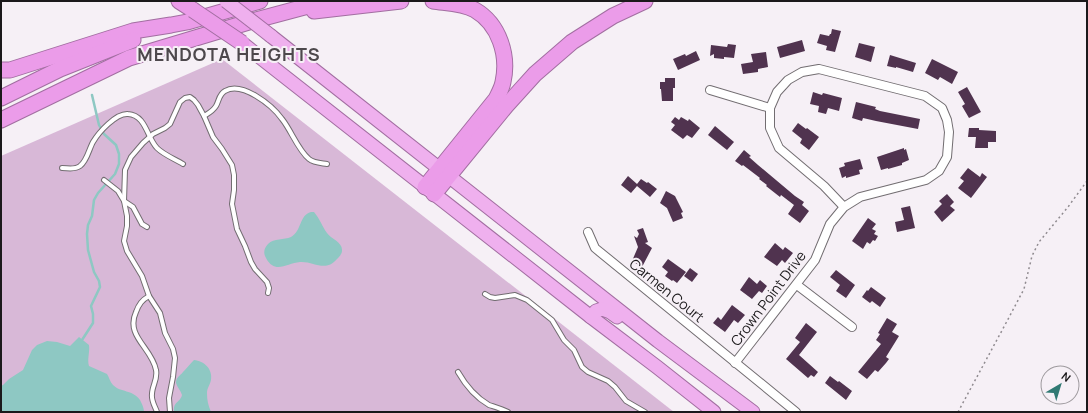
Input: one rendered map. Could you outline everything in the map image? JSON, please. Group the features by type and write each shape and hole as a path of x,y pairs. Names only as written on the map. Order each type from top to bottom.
{"highway":[{"path":"179,1 193,6 242,43 429,191 714,412"},
{"path":"226,1 658,341 750,410"},
{"path":"1,70 10,70 133,31 171,25 260,1"},
{"path":"1,120 129,58 252,21 327,1"},
{"path":"252,21 299,12 401,1"},
{"path":"429,191 496,99 503,83 505,65 503,46 495,30 483,16 474,9 433,1"},
{"path":"444,172 535,74 572,42 613,16 645,1"},
{"path":"1,98 60,69 171,25"},
{"path":"591,317 600,309 610,312 691,374 750,410"},
{"path":"657,367 685,384 722,412"}],"street":[{"name":"Crown Point Drive","path":"735,363 815,260 830,224 844,207 860,197 926,180 939,171 947,157 949,132 947,120 942,108 925,96 819,70 802,72 788,80 777,92 770,108 770,128 779,148 824,186 844,207"},
{"path":"710,90 770,108"},
{"name":"Carmen Court","path":"588,232 595,248 796,412"},
{"path":"797,285 852,328"}],"lane":[{"path":"204,116 212,112 225,91 235,88 247,91 271,107 282,118 303,151 310,159 315,162 327,164"},
{"path":"170,412 169,398 174,377 175,358 173,349 165,333 160,313 149,296 142,276 124,241 127,226 124,201 125,170 132,157 143,143 150,136 170,124 180,102 185,98 190,97 198,105 213,136 232,165 234,190 232,204 237,229 255,270 267,282 269,288 268,293"},
{"path":"62,168 75,169 80,166 93,141 115,118 123,114 130,114 137,117 144,124 158,149 183,164"},
{"path":"104,180 118,191 124,201 132,207 142,224 147,227"},
{"path":"485,294 495,298 514,295 527,300 552,320 564,340 574,350 578,360 588,372 608,381 616,387 626,400 645,412"},
{"path":"149,296 139,304 134,315 133,324 134,331 152,358 156,369 157,376 152,394 152,400 157,412"},
{"path":"458,372 465,384 478,398 490,405 508,412"}],"path":[{"path":"958,412 1024,289 1032,256 1039,242 1087,181"}],"shaded area":[{"path":"222,59 674,412 1,412 1,156"},
{"path":"314,212 318,217 327,233 341,245 342,253 333,263 324,266 300,262 282,267 273,266 264,254 267,246 270,242 288,238 295,234 304,216"},
{"path":"79,337 89,345 89,366 107,374 112,384 119,389 134,394 140,400 144,412 1,412 1,386 23,370 32,350 37,345 47,341 70,346"},
{"path":"194,360 207,366 211,372 211,380 207,393 211,412 174,412 174,408 182,395 176,383 177,379"}],"building":[{"path":"832,29 841,31 835,52 826,50 827,46 817,43 820,34 829,36"},
{"path":"802,40 805,51 780,58 777,47"},
{"path":"859,43 875,47 871,62 855,57"},
{"path":"728,44 736,45 734,58 714,58 714,54 710,56 711,45 727,47"},
{"path":"696,51 700,60 678,70 673,59 685,54 686,56"},
{"path":"766,52 768,67 758,69 758,72 743,74 741,64 753,62 751,54"},
{"path":"890,55 916,63 913,72 887,66"},
{"path":"932,59 958,72 952,84 940,77 938,80 925,73"},
{"path":"665,78 675,78 673,101 662,101 660,82 665,82"},
{"path":"967,87 981,112 969,118 962,106 965,104 958,92"},
{"path":"813,92 842,98 839,111 828,108 826,114 818,112 819,106 810,104"},
{"path":"856,102 876,107 875,109 880,111 920,119 918,129 863,118 862,121 852,118"},
{"path":"675,117 679,120 681,117 688,121 689,119 700,128 692,138 687,135 683,139 671,130 675,125 671,122"},
{"path":"798,123 819,137 809,150 800,143 802,139 792,131"},
{"path":"715,126 734,142 727,150 708,135"},
{"path":"969,128 996,131 996,142 988,142 988,148 975,148 976,137 968,137"},
{"path":"904,148 904,150 906,149 909,160 902,163 902,165 881,170 877,157"},
{"path":"744,150 758,165 804,202 802,205 809,211 800,223 788,214 794,205 781,195 780,197 766,186 767,185 759,179 760,178 735,161"},
{"path":"860,159 863,169 859,170 860,174 842,178 839,168 845,166 844,163"},
{"path":"968,168 980,177 982,173 987,177 971,198 958,188 964,181 960,178"},
{"path":"628,176 637,184 641,179 657,189 650,197 637,186 631,193 621,185"},
{"path":"666,191 675,196 683,212 681,213 683,218 673,222 667,208 660,203"},
{"path":"947,194 954,202 950,206 955,210 942,222 934,212 942,204 939,201"},
{"path":"910,206 915,228 897,232 895,222 904,220 901,208"},
{"path":"868,218 876,224 872,229 876,231 874,234 878,236 875,241 873,240 870,244 867,242 863,249 852,241"},
{"path":"643,228 648,242 645,243 652,248 642,267 632,261 638,247 634,236 637,238 639,234 637,230"},
{"path":"775,243 783,250 785,247 793,253 785,263 782,260 777,266 764,257"},
{"path":"668,259 686,272 677,283 665,276 668,272 662,267"},
{"path":"690,268 698,274 692,282 684,276"},
{"path":"836,270 855,285 846,298 836,291 840,285 830,277"},
{"path":"749,277 757,284 760,280 767,286 762,293 759,291 752,299 740,290"},
{"path":"871,287 886,298 880,307 872,301 870,303 862,297"},
{"path":"732,305 745,315 738,323 734,320 725,332 713,323 718,317 721,320"},
{"path":"887,318 897,324 892,332 899,336 886,357 889,359 878,372 875,370 867,379 858,372 881,344 876,340 880,334 878,333"},
{"path":"806,323 817,332 799,355 818,372 814,377 811,375 808,378 786,359 800,342 795,338"},
{"path":"830,376 852,391 846,400 825,383"}],"waterway":[{"path":"82,340 93,323 91,306 100,287 88,250 88,225 92,216 94,200 98,193 115,174 119,164 119,154 116,145 104,134 99,125 92,95"}],"district":[{"name":"MENDOTA HEIGHTS","path":"229,54"}]}
